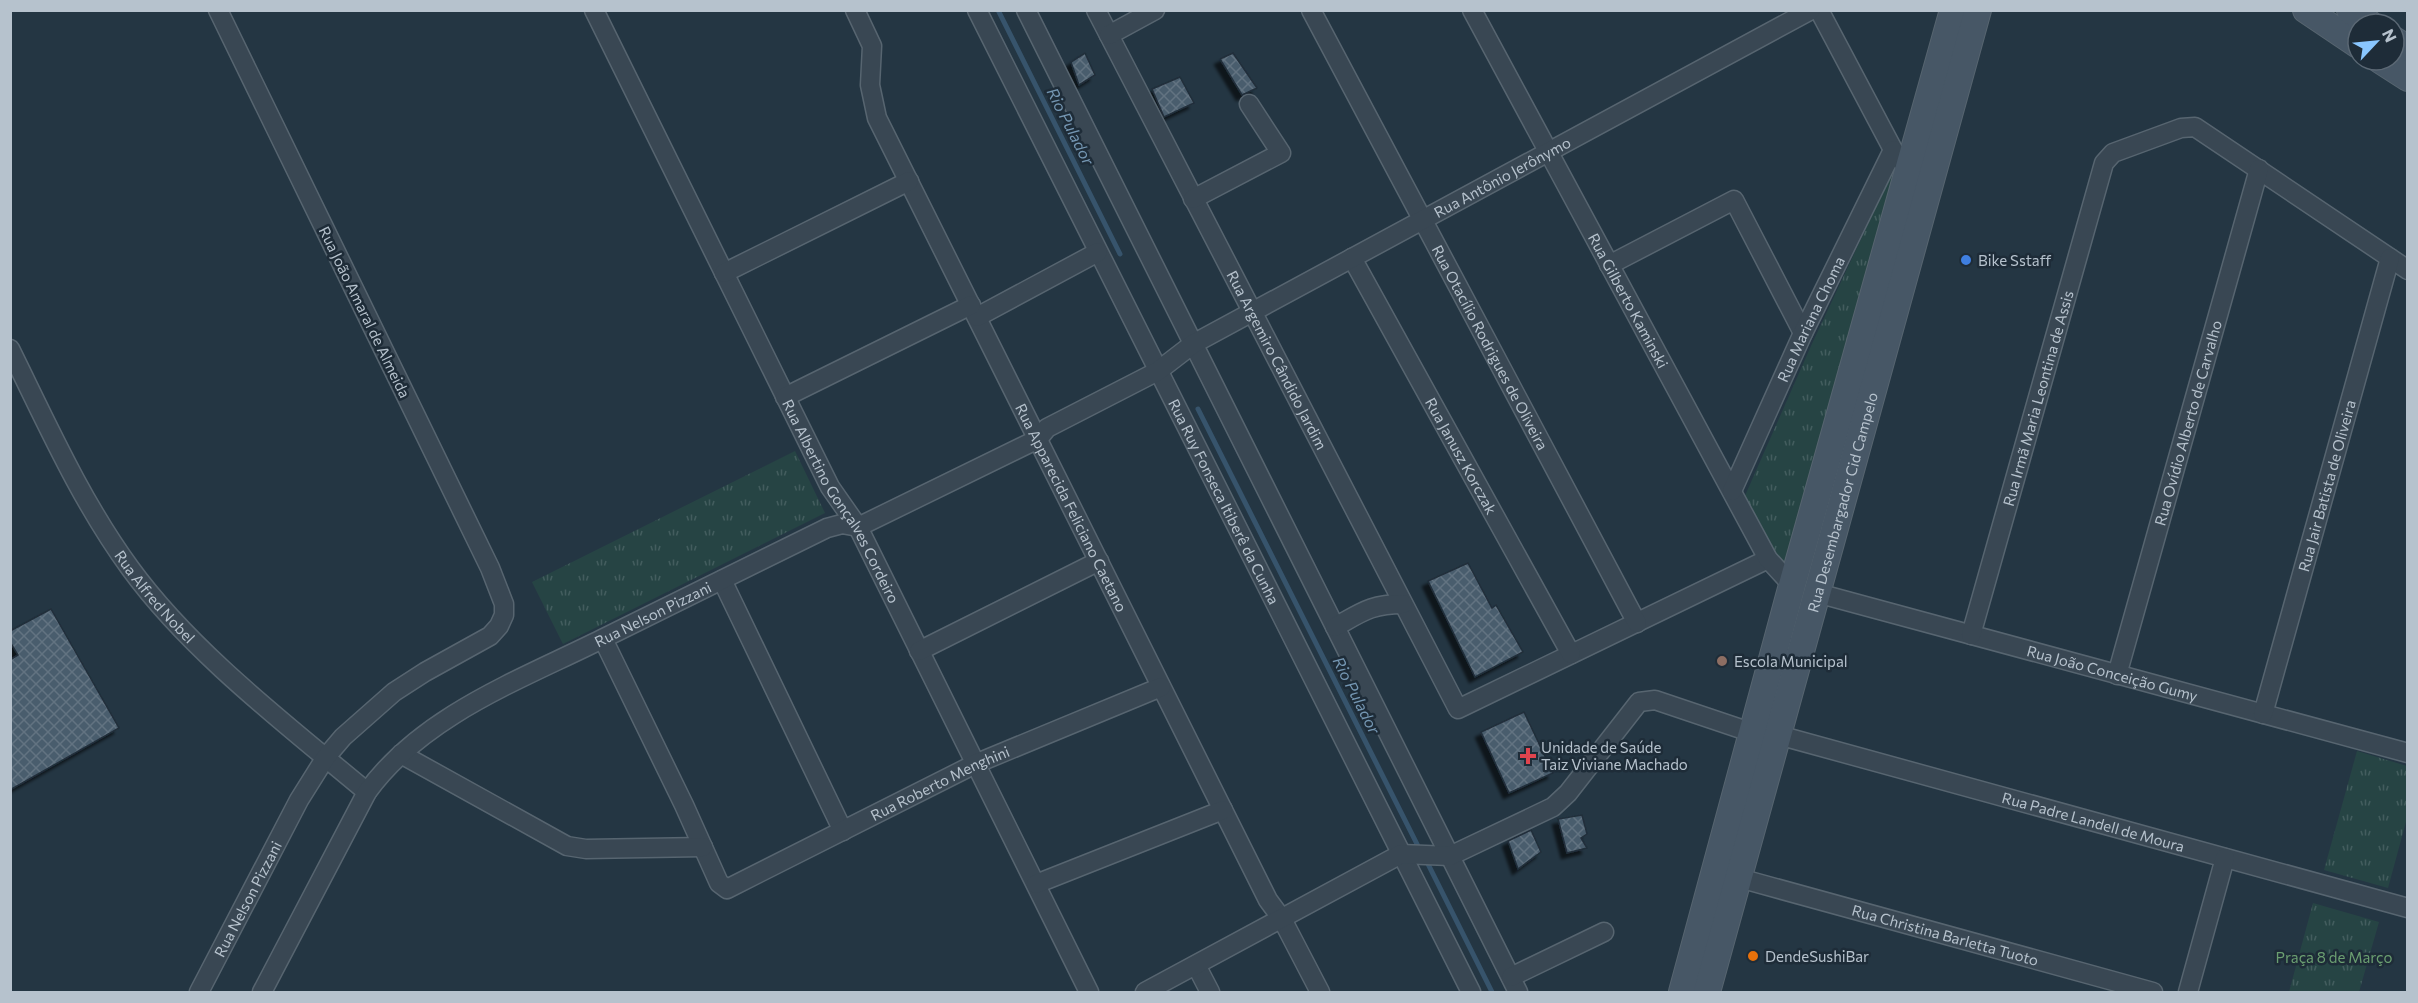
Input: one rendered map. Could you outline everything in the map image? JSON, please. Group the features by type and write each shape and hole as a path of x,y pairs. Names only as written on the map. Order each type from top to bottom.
{"main road":[{"name":"Rua Desembargador Cid Campelo","path":"1707,993 1739,878 1792,585 1953,10"},
{"name":"Rua Desembargador Cid Campelo","path":"1682,993 1766,734 1817,593 1978,10"},
{"path":"2306,10 2346,25"},
{"path":"1792,585 1817,593"}],"street":[{"name":"Rua João Amaral de Almeida","path":"218,10 490,568 504,604 504,615"},
{"name":"Rua Albertino Gonçalves Cordeiro","path":"594,10 830,487 858,527 1089,993"},
{"name":"Rua Apparecida Feliciano Caetano","path":"855,10 872,45 870,85 874,108 909,182 1268,900 1282,919 1320,993"},
{"name":"Rua Ruy Fonseca Itiberê da Cunha","path":"977,10 1471,993"},
{"path":"1026,10 1515,985 1604,932"},
{"name":"Rua Argemiro Cândido Jardim","path":"1096,10 1458,709 1571,654"},
{"path":"1109,35 1155,10"},
{"name":"Rua Otacílio Rodrigues de Oliveira","path":"1311,10 1637,623"},
{"name":"Rua Gilberto Kaminski","path":"1472,10 1768,559 1792,585"},
{"name":"Rua Antônio Jerônymo","path":"1158,371 1193,344 1811,10"},
{"path":"1819,10 1907,176"},
{"path":"1193,200 1281,153 1249,104"},
{"name":"Rua Irmã Maria Leontina de Assis","path":"1971,635 2104,163 2113,153 2189,126 2202,130 2259,169"},
{"name":"Rua Mariana Choma","path":"1732,491 1803,333 1893,150"},
{"path":"2259,169 2408,270"},
{"name":"Rua Ovídio Alberto de Carvalho","path":"2117,675 2259,169"},
{"path":"724,273 909,182"},
{"path":"1609,265 1734,200 1803,333"},
{"path":"785,397 1098,252"},
{"name":"Rua Janusz Korczak","path":"1352,258 1571,654"},
{"name":"Rua Jair Batista de Oliveira","path":"2263,714 2390,258"},
{"name":"Rua Alfred Nobel","path":"10,349 79,486 105,532 131,570 185,631 232,675 368,792"},
{"name":"Rua Nelson Pizzani","path":"262,993 377,779 401,754 465,708 827,528 842,524 858,527 1038,439 1047,428 1158,371"},
{"path":"1571,654 1768,559"},
{"path":"919,651 1099,561"},
{"path":"722,580 843,831"},
{"name":"Rua João Conceição Gumy","path":"1817,593 2407,752"},
{"path":"1335,627 1373,606 1403,604"},
{"name":"Rua Nelson Pizzani","path":"199,993 299,800 326,757 343,737 394,692 490,636 504,615"},
{"path":"401,754 567,846 586,849 703,847 603,639"},
{"name":"Rua Roberto Menghini","path":"703,847 723,889 731,889 975,764 1161,687"},
{"name":"Rua Padre Landell de Moura","path":"1450,856 1561,801 1639,702 1654,700 1766,734 2408,908"},
{"path":"1035,884 1223,810"},
{"path":"1145,993 1401,854 1450,856"},
{"path":"2188,993 2225,858"},
{"name":"Rua Christina Barletta Tuoto","path":"1739,878 2153,993"},
{"path":"1196,965 1210,993"}],"green space":[{"path":"1891,175 1896,177 1783,571 1744,498 1811,346"},
{"path":"795,451 825,513 563,644 532,582"},
{"path":"2357,751 2407,766 2407,818 2388,888 2324,870"},
{"name":"Praça 8 de Março","path":"2313,903 2379,922 2359,992 2289,992"}],"building":[{"path":"1085,53 1095,75 1079,85 1071,62"},
{"path":"1233,53 1257,88 1242,95 1220,59"},
{"path":"1180,77 1194,103 1164,117 1152,89"},
{"path":"1468,563 1492,608 1496,605 1523,652 1475,677 1428,581"},
{"path":"51,609 119,728 10,790 10,660 18,655 10,642 10,631"},
{"name":"Unidade de Saúde Taiz Viviane Machado","path":"1524,712 1553,773 1509,793 1481,732"},
{"path":"1582,815 1587,834 1581,838 1587,848 1567,853 1558,819"},
{"path":"1531,830 1541,852 1518,869 1508,841"}],"waterway":[{"name":"Rio Pulador","path":"998,10 1120,254"},
{"name":"Rio Pulador","path":"1198,409 1421,852"},
{"name":"Rio Pulador","path":"1426,860 1492,992"}],"place":[{"name":"Bike Sstaff","path":"1966,260"},
{"name":"Escola Municipal","path":"1722,661"},
{"name":"Unidade de Saúde Taiz Viviane Machado","path":"1528,756"},
{"name":"DendeSushiBar","path":"1753,956"}]}
